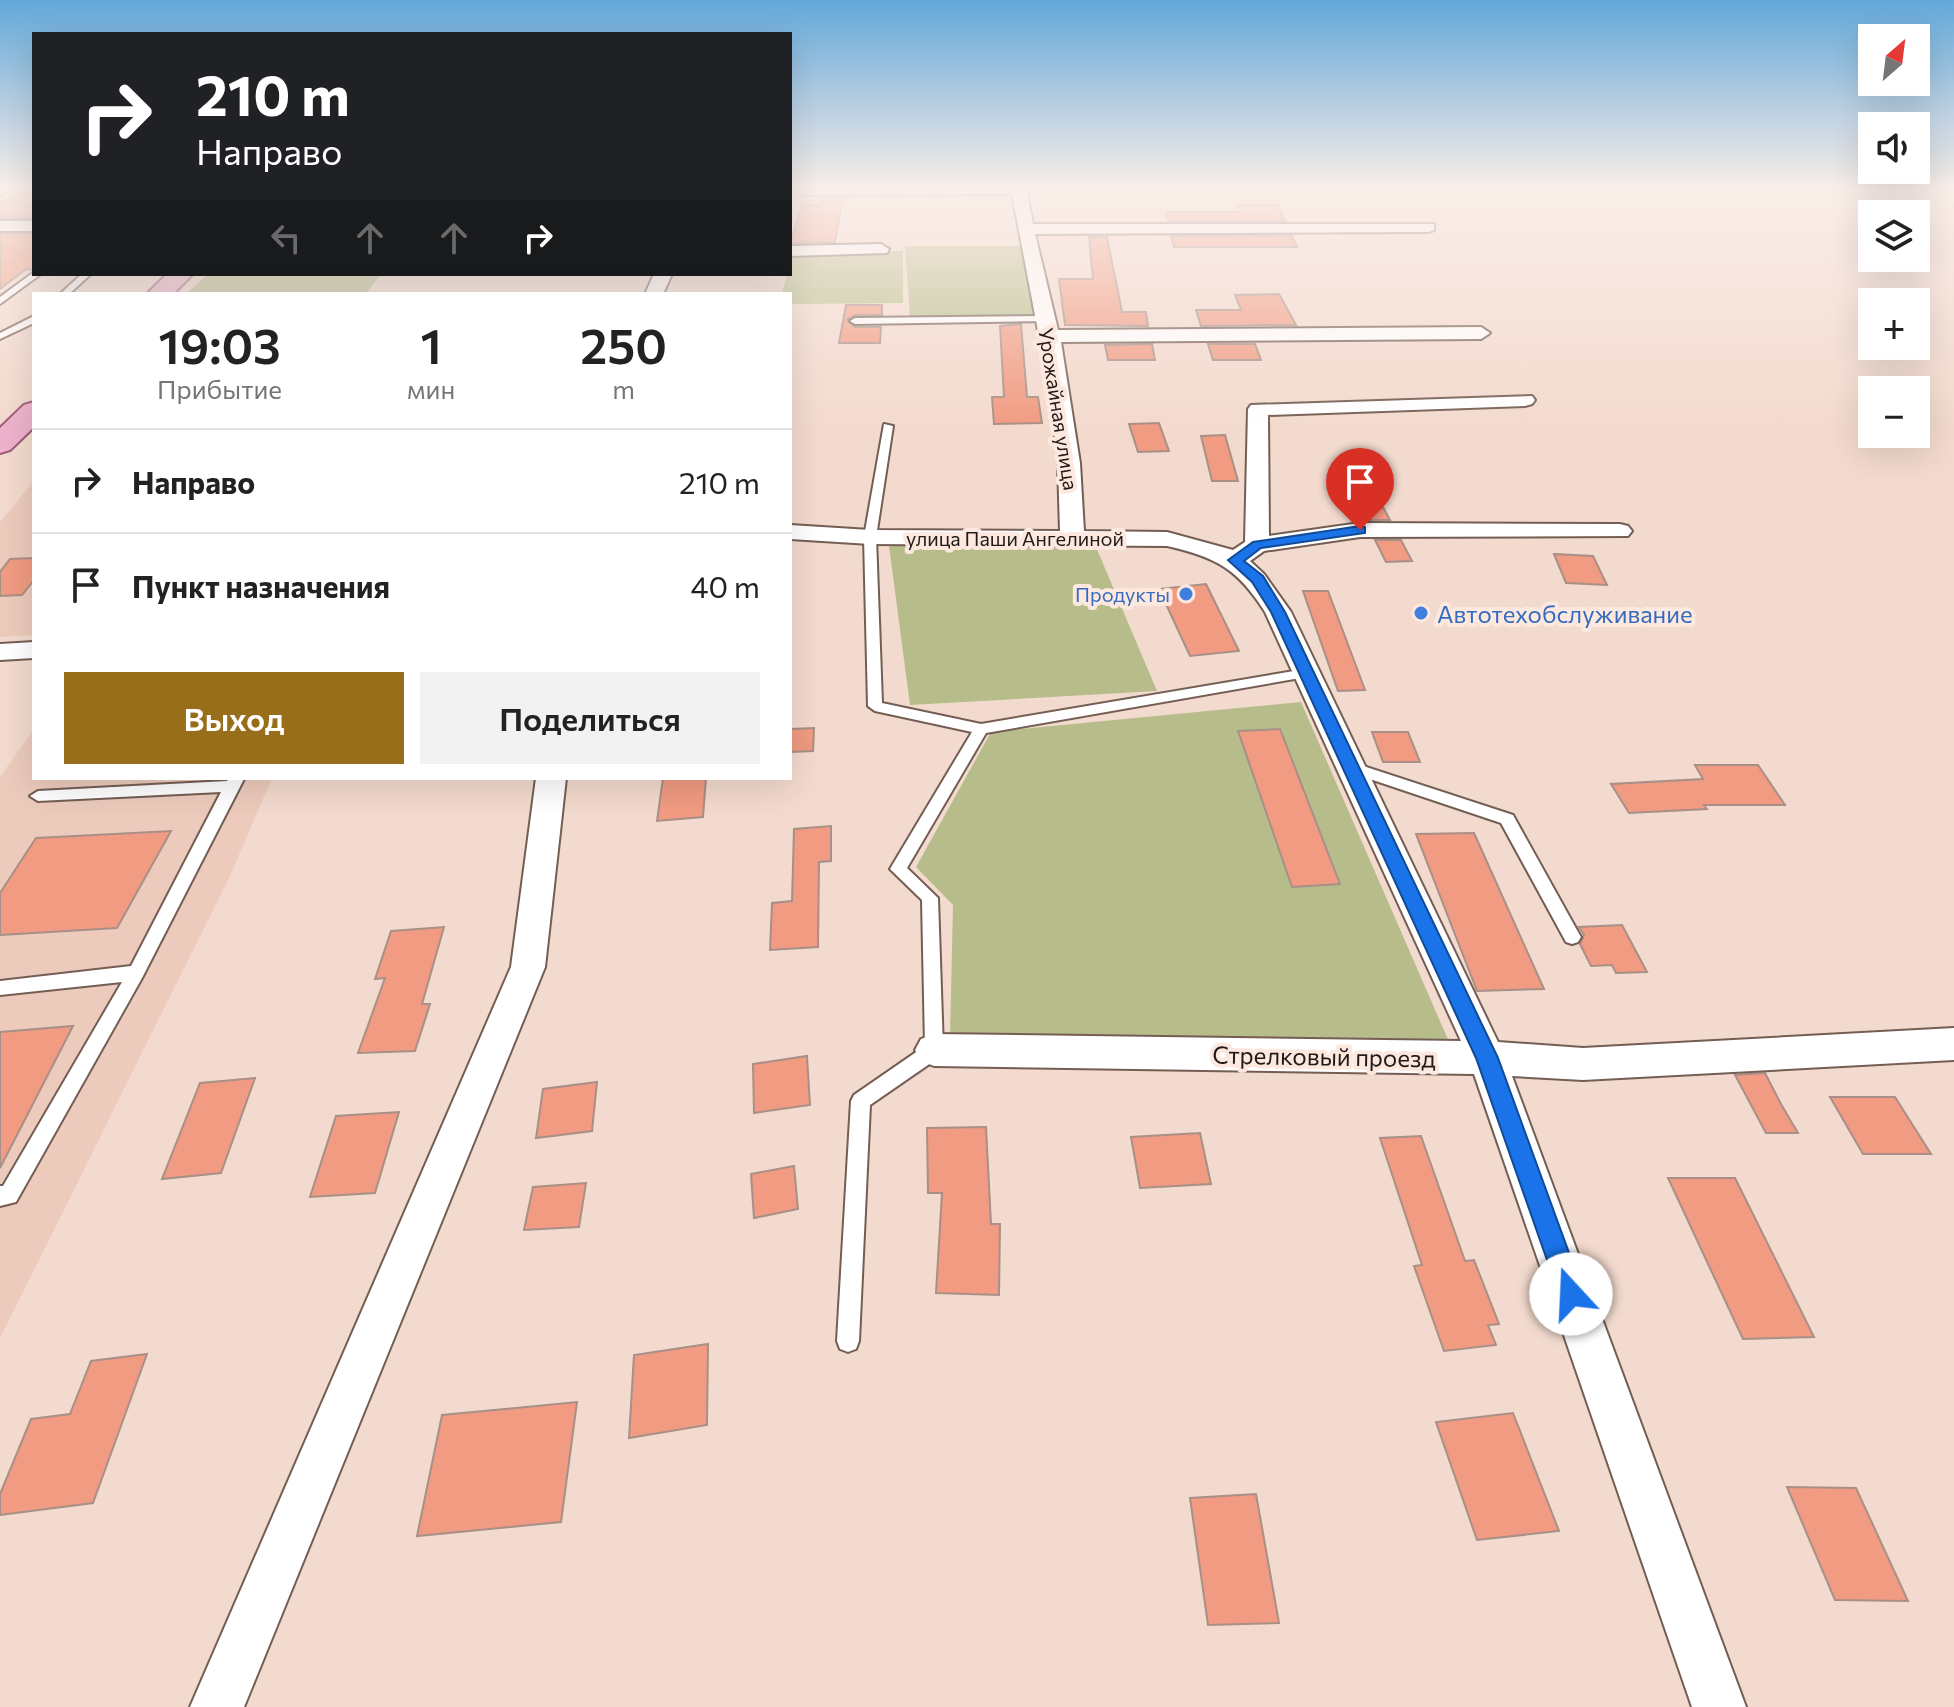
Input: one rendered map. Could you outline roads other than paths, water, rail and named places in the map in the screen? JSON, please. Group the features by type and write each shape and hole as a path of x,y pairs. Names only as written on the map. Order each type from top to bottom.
{"main road":[{"path":"136,292 154,276"},
{"path":"161,292 179,276"},
{"path":"0,416 32,387"},
{"path":"0,444 32,413"}],"street":[{"name":"Урожайная улица","path":"1034,268 1048,328 1073,487 1072,537"},
{"path":"1048,328 1481,333"},
{"path":"1525,400 1258,409 1246,552 1278,612 1487,1058 1719,1707"},
{"path":"1246,552 1360,530 1620,531"},
{"name":"улица Паши Ангелиной","path":"792,532 870,537 1167,539 1246,552"},
{"path":"0,652 32,650"},
{"path":"217,1707 528,967 551,780"},
{"name":"Стрелковый проезд","path":"934,1050 1487,1058 1583,1064 1954,1044"}],"lane":[{"path":"0,301 34,276"},
{"path":"66,292 85,276"},
{"path":"0,336 32,321"},
{"path":"855,321 1048,328"},
{"path":"888,426 870,537 875,706 981,729 1306,673"},
{"path":"848,1341 861,1101 934,1050 930,898 898,869 981,729"},
{"path":"1351,767 1507,819 1572,937"},
{"path":"38,796 235,782"},
{"path":"0,1196 9,1195 136,973 235,782"},
{"path":"0,988 136,973"}],"place":[{"name":"Продукты","path":"1186,594"},
{"name":"Автотехобслуживание","path":"1421,613"}]}
